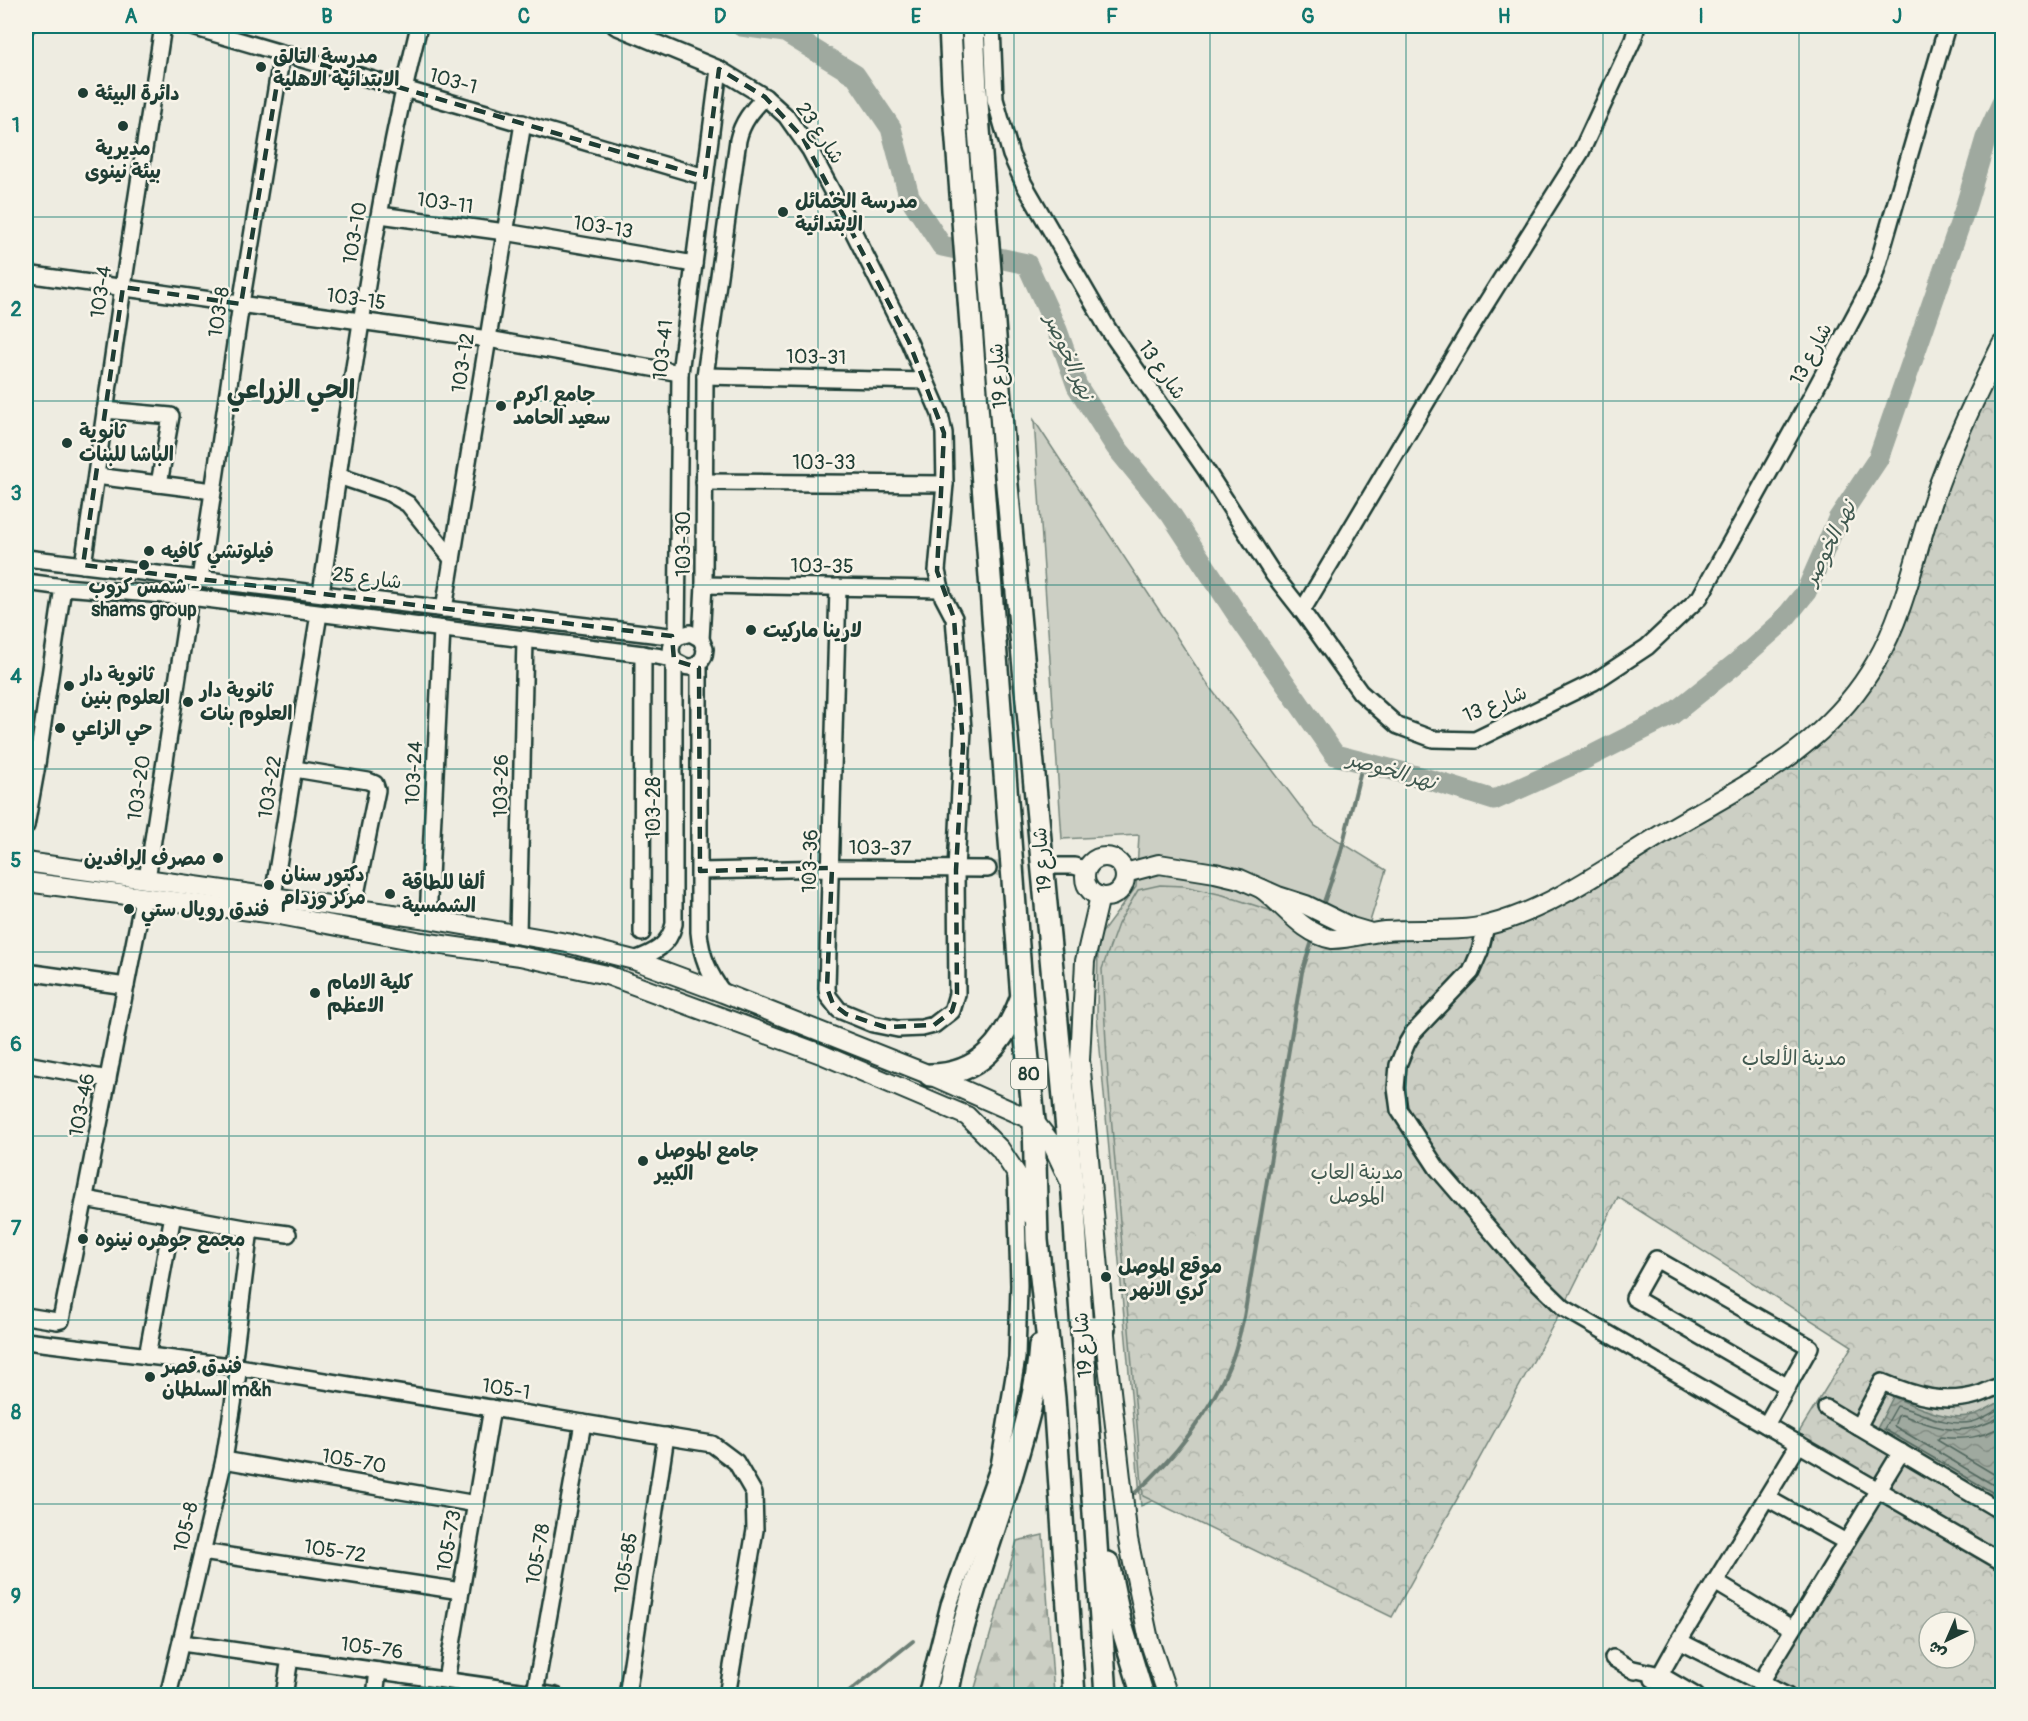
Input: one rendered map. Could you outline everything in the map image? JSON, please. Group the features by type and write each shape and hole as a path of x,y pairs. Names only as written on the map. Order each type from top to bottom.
{"highway":[{"name":"شارع 19","path":"950,26 980,452 1022,999 1034,1121 1037,1240 1054,1398 1074,1695"},
{"name":"شارع 19","path":"973,26 1004,453 1073,1194 1106,1695"},
{"path":"975,64 977,46 985,26"},
{"path":"930,1075 945,1075 960,1071 987,1054 1008,1030 1022,999"},
{"path":"947,1695 955,1658 1029,1416 1039,1359 1041,1289"},
{"path":"1082,1328 1104,1328"},
{"path":"1092,1473 1120,1621 1143,1695"}],"main road":[{"path":"1262,889 1298,922 1325,938 1341,939 1375,933 1486,926 1534,908 1574,887 1762,774 1810,740 1847,704 1863,684 1889,637 1910,583 1932,503 1945,469 1977,394 2002,344"},
{"path":"1109,858 1120,864 1125,873 1125,882 1113,896 1100,896 1089,889 1086,883 1087,870 1096,860 1109,858"},
{"path":"26,862 123,878 147,879 273,896 518,933 634,960 980,1095 1034,1121 1052,1144 1073,1194"},
{"path":"1125,873 1159,864 1240,879 1306,905 1338,922 1375,933"},
{"path":"26,882 274,914 422,942 520,956 607,975 821,1054 967,1116 1000,1149 1016,1173 1027,1196 1037,1240"},
{"path":"1100,896 1085,961 1080,1060 1104,1328 1128,1539 1149,1640 1168,1695"},
{"path":"967,1116 980,1095"}],"street":[{"name":"103-4","path":"83,565 163,26"},
{"name":"103-1","path":"189,26 705,177"},
{"name":"103-10","path":"321,593 361,321 403,88 418,26"},
{"name":"شارع 23","path":"615,26 719,69 765,97 786,116 810,150 899,322 942,424 945,484 937,571 940,589"},
{"name":"شارع 13","path":"992,26 995,99 1011,155 1024,184 1126,356 1206,470 1273,574 1360,692 1398,726 1433,740 1475,740 1594,682 1647,647 1700,597 1873,281 1947,26"},
{"path":"1302,611 1473,324 1581,152 1633,40 1637,26"},
{"name":"103-8","path":"201,579 241,304 282,53"},
{"name":"103-41","path":"677,637 680,373 719,69"},
{"name":"103-30","path":"723,993 708,970 701,951 699,932 699,664 705,652 701,639 704,585 705,376 740,130 749,114 765,97"},
{"name":"103-12","path":"444,609 523,123"},
{"name":"103-11","path":"380,216 506,232"},
{"path":"700,218 726,222"},
{"name":"103-13","path":"506,232 694,264"},
{"name":"103-15","path":"26,274 488,339 680,373"},
{"name":"103-31","path":"705,376 925,381"},
{"path":"105,410 171,416 159,484"},
{"path":"96,476 213,491"},
{"path":"338,476 389,493 408,504 452,559"},
{"name":"103-33","path":"704,482 945,484"},
{"name":"شارع 25","path":"26,558 677,637 690,633 701,639"},
{"name":"شارع 25","path":"26,582 190,597 643,654 674,660 684,667 699,664"},
{"name":"103-35","path":"704,585 940,589"},
{"path":"26,826 63,587"},
{"name":"103-36","path":"838,587 827,988 833,1004 846,1014 879,1026 898,1029 934,1025 952,1011 957,994 956,870"},
{"path":"940,589 954,618 963,729 956,870"},
{"name":"103-20","path":"147,879 190,597"},
{"name":"103-22","path":"273,896 319,614"},
{"name":"103-24","path":"428,919 442,629"},
{"name":"103-28","path":"634,960 659,949 669,938 674,924 674,660 671,647 677,637"},
{"name":"103-26","path":"518,933 525,639"},
{"name":"103-28","path":"642,933 643,654"},
{"path":"295,769 375,784 377,790 352,909"},
{"path":"1053,866 1074,866 1087,870"},
{"name":"103-37","path":"700,871 832,868 988,869"},
{"name":"103-46","path":"26,1316 61,1320 143,898"},
{"path":"1486,926 1480,951 1471,972 1413,1033 1398,1065 1396,1077 1399,1110 1437,1168 1523,1268 1564,1308 2002,1562"},
{"path":"26,972 126,986"},
{"path":"26,1064 108,1078"},
{"path":"927,1695 949,1605 999,1466 1017,1358 1019,1285 1016,1173"},
{"path":"85,1199 288,1234"},
{"path":"147,1356 173,1215"},
{"name":"105-8","path":"168,1695 224,1460 250,1229"},
{"path":"1766,1425 1788,1387 1810,1347 1656,1258 1634,1298 1788,1387"},
{"name":"105-1","path":"26,1341 236,1367 712,1444 736,1462 754,1492 754,1530 727,1695"},
{"path":"1858,1427 1882,1382 1910,1394 1932,1399 1953,1400 2002,1386"},
{"name":"105-73","path":"446,1680 492,1408"},
{"path":"1826,1408 2002,1512"},
{"name":"105-78","path":"535,1693 583,1424"},
{"name":"105-85","path":"627,1695 666,1436"},
{"path":"1658,1679 1799,1444"},
{"path":"1761,1682 1900,1452"},
{"name":"105-70","path":"224,1460 476,1504"},
{"path":"1767,1498 1846,1542"},
{"name":"105-72","path":"202,1552 461,1591"},
{"path":"1715,1582 1793,1629"},
{"path":"1679,1641 1787,1695"},
{"name":"105-76","path":"182,1643 556,1695"},
{"path":"284,1695 290,1658"},
{"path":"1613,1658 1629,1668 1696,1695"},
{"path":"375,1695 378,1671"},
{"path":"1658,1679 1677,1695"}],"highlighted area":[{"path":"282,53 705,177 719,69 765,97 803,138 909,342 944,433 937,571 954,618 963,746 956,870 957,994 952,1011 934,1025 885,1027 846,1014 833,1004 827,988 832,868 700,871 699,668 674,660 672,636 83,565 123,287 241,304"}],"green space":[{"name":"مدينة العاب الموصل","path":"2002,355 2002,1695 1793,1695 1765,1681 1884,1490 1796,1437 1852,1346 1618,1197 1568,1298 1392,1617 1143,1496 1108,1079 1102,969 1118,924 1138,890 1160,885 1184,886 1223,895 1269,910 1326,944 1396,939 1453,939 1510,929 1545,913 1783,769 1891,647 1916,593 1956,455"},
{"path":"1034,420 1211,689 1315,826 1386,870 1196,1481 1141,1506 1097,1016 1098,938 1136,887 1139,835 1062,839"},
{"path":"1043,1535 1054,1695 973,1695 1017,1541"}],"water":[{"path":"1893,1397 1942,1415 1962,1417 1984,1411 2002,1401 2002,1504 1875,1433"}],"waterway":[{"name":"نهر الخوصر","path":"741,26 785,32 855,75 891,128 909,196 942,246 1027,264 1057,330 1077,386 1116,447 1170,513 1236,613 1335,755 1424,778 1494,800 1583,760 1670,716 1735,664 1781,623 1806,592 1838,519 1878,459 1964,212 1986,138 2002,103"},
{"path":"1322,908 1340,855 1363,762"},
{"path":"1135,1493 1178,1449 1202,1416 1223,1380 1235,1351 1244,1317 1302,972 1313,938"},
{"path":"844,1696 913,1641"}],"tunnel":[{"path":"988,869 1051,866"}],"place":[{"name":"مدرسة التالق الابتدائية الاهلية","path":"261,67"},
{"name":"دائرة البيئة","path":"83,93"},
{"name":"مديرية بيئة نينوى","path":"123,126"},
{"name":"مدرسة الخمائل الابتدائية","path":"783,212"},
{"name":"جامع اكرم سعيد الحامد","path":"501,406"},
{"name":"ثانوية الباشا للبنات","path":"67,443"},
{"name":"فيلوتشي كافيه","path":"149,551"},
{"name":"شمس كروب - shams group","path":"144,565"},
{"name":"لارينا ماركيت","path":"751,630"},
{"name":"ثانوية دار العلوم بنين","path":"69,686"},
{"name":"ثانوية دار العلوم بنات","path":"188,702"},
{"name":"حي الزاعي","path":"60,728"},
{"name":"مصرف الرافدين","path":"218,858"},
{"name":"دكتور سنان مركز وزدام","path":"269,885"},
{"name":"ألفا للطاقة الشمسية","path":"390,894"},
{"name":"فندق رويال ستي","path":"129,909"},
{"name":"كلية الامام الاعظم","path":"315,993"},
{"name":"جامع الموصل الكبير","path":"643,1161"},
{"name":"مجمع جوهره نينوه","path":"83,1239"},
{"name":"موقع الموصل - كري الانهر","path":"1106,1277"},
{"name":"فندق قصر السلطان m&h","path":"150,1377"}],"district":[{"name":"الحي الزراعي","path":"291,390"}],"park label":[{"name":"مدينة الألعاب","path":"1794,1058"}]}
